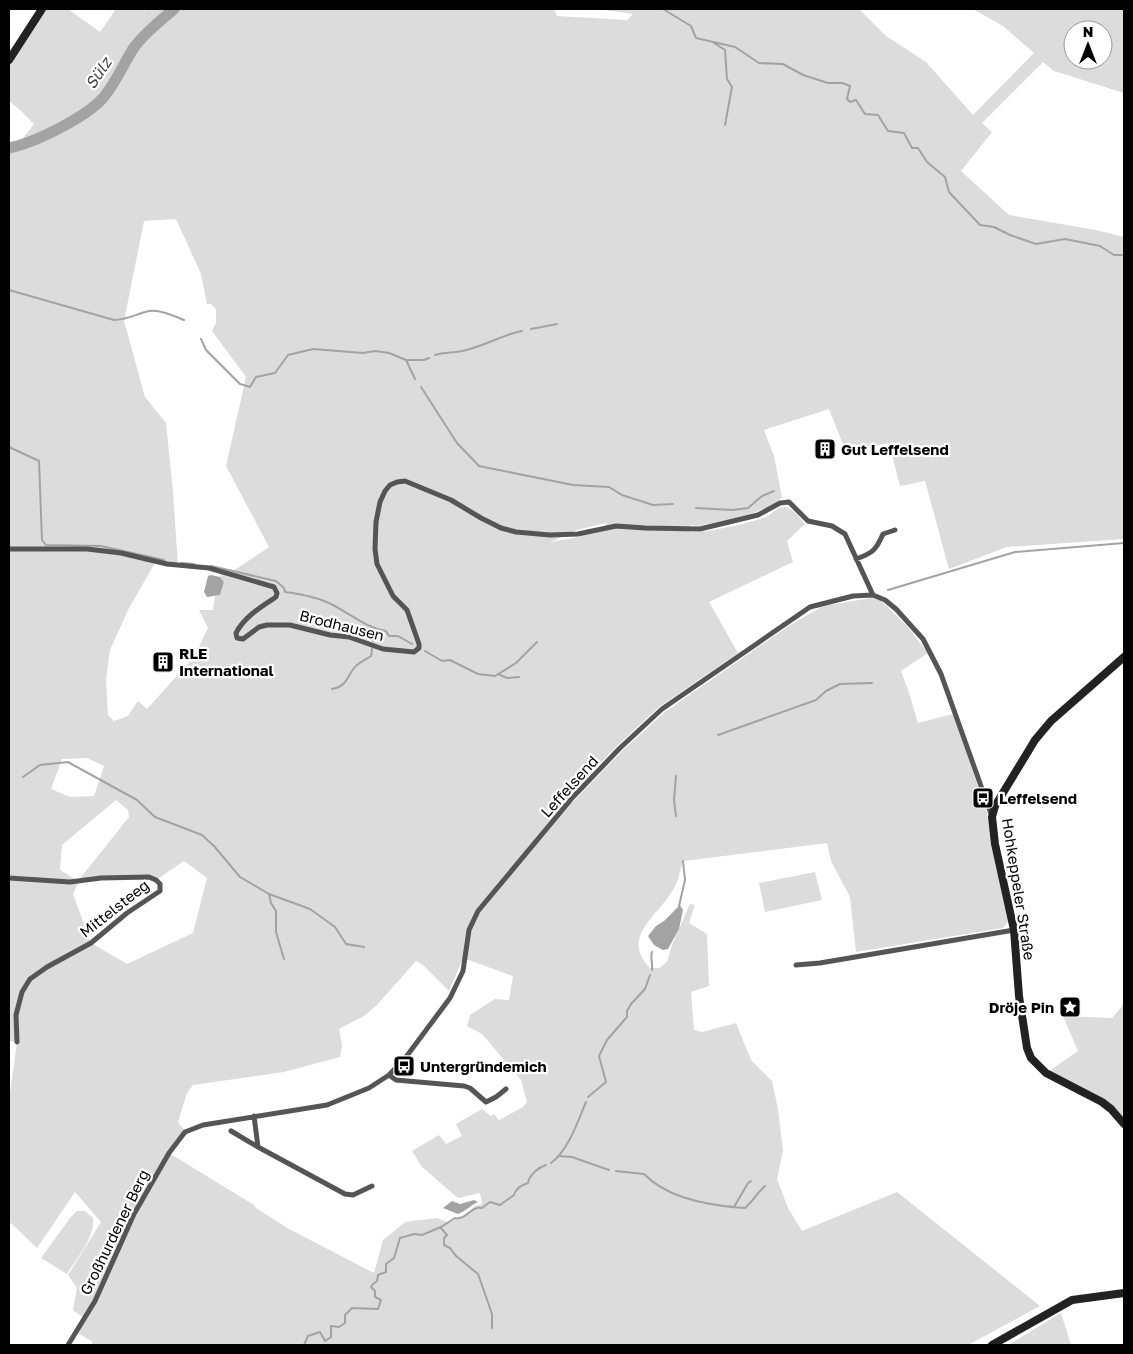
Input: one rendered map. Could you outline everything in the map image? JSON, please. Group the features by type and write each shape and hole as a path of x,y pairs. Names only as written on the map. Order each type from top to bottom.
{"street":[{"path":"9,60 42,9"},
{"name":"Brodhausen","path":"9,550 87,549 121,553 167,564 208,568 274,587 278,593 276,597 261,606 244,622 236,633 237,638 243,638 259,627 266,625 290,625 330,635 349,637 383,649 414,652 419,648 419,644 407,610 393,596 377,564 375,550 376,522 380,502 390,485 405,481 451,500 501,528 516,532 550,535 578,534 616,526 700,529 758,515 780,503 789,502 808,521 832,526 845,534 856,558"},
{"path":"895,530 883,534 876,549 871,553 856,558 873,595 885,600 896,608 911,624 936,662 992,817"},
{"name":"Leffelsend","path":"390,1075 406,1057 450,998 463,971 472,921 481,907 557,815 620,748 662,710 810,608 843,598 873,595"},
{"name":"Hohkeppeler Straße","path":"1124,657 1060,711 1043,730 995,806 992,817 995,844 1014,930 1019,996 1027,1048 1031,1058 1046,1073 1102,1102 1124,1124"},
{"name":"Mittelsteeg","path":"9,878 70,882 101,878 149,877 160,884 160,891 127,913 91,943 30,979 22,992 16,1015 17,1042"},
{"path":"796,965 820,963 1014,930"},
{"path":"258,1147 254,1116 327,1105 369,1088 390,1075 396,1080 464,1086 470,1088 486,1102 506,1089"},
{"name":"Großhurdener Berg","path":"68,1345 95,1301 146,1192 169,1153 185,1132 203,1125 254,1116"},
{"path":"231,1131 345,1194 353,1195 372,1186"},
{"path":"992,1345 1072,1300 1124,1293"}],"shaded area":[{"path":"47,9 68,9 100,32 116,9 142,9 144,11 148,9 554,9 557,16 627,20 633,14 598,9 859,9 886,36 926,62 973,115 1034,53 1003,26 973,9 1124,9 1124,93 1054,71 1043,62 982,123 992,132 961,171 1009,215 1096,230 1124,237 1124,539 1007,547 949,569 925,481 900,486 889,443 846,452 829,409 764,430 774,456 782,498 762,509 742,516 699,526 690,525 690,532 739,525 768,516 779,508 785,507 791,509 805,524 787,541 793,562 709,602 738,653 659,707 617,746 568,797 572,803 623,750 665,712 787,627 823,606 871,598 880,600 907,626 928,653 901,671 918,723 953,714 987,813 992,850 1009,920 1003,928 856,952 850,897 831,861 827,843 683,861 676,885 645,926 640,936 639,946 642,956 650,968 659,968 667,962 672,945 690,904 695,905 689,923 707,934 709,986 691,992 694,1030 702,1032 736,1023 751,1060 772,1081 778,1109 783,1151 777,1179 788,1208 802,1231 897,1192 1040,1306 968,1345 91,1345 93,1342 76,1332 84,1318 73,1310 77,1288 68,1275 101,1222 75,1192 37,1248 11,1223 9,1224 9,1100 17,1042 9,1041 9,772 12,772 9,771 9,142 21,141 34,124 9,101 9,67","holes":["176,219 201,274 207,304 211,304 216,309 216,323 212,331 246,377 226,466 269,547 230,573 222,574 220,577 224,582 220,595 215,596 213,610 199,610 208,628 194,657 147,709 138,701 128,716 114,721 108,715 106,680 110,650 128,610 156,561 178,565 166,423 145,397 124,321 144,221","606,523 607,530 551,542 577,530","87,758 104,766 94,796 70,797 51,789 62,759","116,800 128,810 129,817 78,881 60,870 62,845","184,861 207,878 193,933 127,964 91,943 73,894 79,881 153,878 156,880","463,958 513,976 509,1000 495,999 470,1015 467,1026 482,1034 521,1080 527,1102 523,1107 499,1120 494,1114 491,1116 482,1109 456,1124 462,1136 446,1144 439,1135 412,1151 422,1167 458,1198 480,1193 482,1204 475,1206 449,1223 437,1218 405,1222 383,1240 374,1273 289,1229 254,1205 169,1153 185,1132 178,1122 187,1093 193,1085 284,1072 340,1057 342,1045 339,1029 364,1016 377,1005 416,961 423,965 449,991"]},
{"path":"208,576 220,577 224,582 220,595 207,597 204,592"},
{"path":"815,872 822,900 765,912 759,883"},
{"path":"680,905 683,910 679,929 668,949 663,950 654,945 648,936 656,926 664,921"},
{"path":"1124,1004 1123,1117 1107,1101 1049,1071 1078,1051 1063,1016 1112,1018"},
{"path":"474,1200 478,1202 458,1214 443,1208 452,1201 460,1204"},
{"path":"77,1211 85,1211 93,1218 93,1225 88,1240 67,1274 41,1258"},
{"path":"1061,1313 1071,1345 1008,1345"}],"waterway":[{"name":"Sülz","path":"9,148 32,141 59,129 95,106 111,87 141,38 174,9"},
{"path":"663,9 691,26 696,38 735,47 759,63 783,64 803,75 828,83 842,83 850,86 847,99 850,102 856,100 865,114 878,115 888,131 904,133 912,148 918,148 927,162 945,177 949,192 980,225 994,227 1036,244 1065,239 1100,246 1114,255 1124,255"},
{"path":"714,43 725,50 727,79 732,87 725,125"},
{"path":"9,290 114,320 149,311 167,313 184,320"},
{"path":"531,329 557,324"},
{"path":"435,355 470,349 522,331"},
{"path":"201,339 206,350 240,384 250,387 256,377 275,373 288,355 313,349 389,353 406,360 415,379"},
{"path":"407,360 424,360 429,358"},
{"path":"421,387 457,443 479,466 573,485 609,487 622,495 653,505 673,504"},
{"path":"9,447 39,461 42,540 46,545 101,546 164,560"},
{"path":"696,508 733,510 748,508 762,496 774,491"},
{"path":"888,590 1015,552 1124,543"},
{"path":"181,563 194,564"},
{"path":"211,566 276,581 284,588 285,592 309,596 327,602 365,624 386,631 389,636 398,636 412,644"},
{"path":"371,626 373,641"},
{"path":"425,651 442,661 450,660 478,674 495,676 516,663 537,642"},
{"path":"332,689 343,684 356,666 371,656 372,649"},
{"path":"498,674 507,678 519,677"},
{"path":"718,735 816,700 826,691 840,684 872,683"},
{"path":"23,777 40,765 68,762 137,800 155,817 202,835 214,846 240,877 269,894 310,909 335,927 346,944 364,947"},
{"path":"676,776 674,800 676,816"},
{"path":"679,906 685,880 683,861"},
{"path":"269,894 271,903 276,911 276,932 284,959"},
{"path":"652,952 652,970"},
{"path":"588,1097 606,1082 599,1056 607,1040 627,1017 627,1011 631,1004 645,989 650,975"},
{"path":"551,1163 563,1151 586,1102"},
{"path":"558,1156 572,1157 609,1170"},
{"path":"304,1345 308,1336 320,1332 325,1341 331,1337 331,1326 339,1327 345,1323 345,1315 352,1308 378,1309 381,1300 375,1297 375,1291 371,1287 377,1281 378,1275 386,1272 386,1264 394,1258 400,1238 414,1234 422,1235 441,1227 455,1218 463,1217 475,1209 482,1208 490,1202 500,1205 514,1195 519,1187 528,1183 530,1177 535,1172 546,1165"},
{"path":"616,1171 644,1174 665,1190 691,1200 732,1207 745,1208 765,1186"},
{"path":"734,1207 751,1181"},
{"path":"441,1228 447,1235 444,1238 444,1245 450,1248 456,1256 478,1274 492,1314 492,1328"}],"place":[{"name":"Gut Leffelsend","path":"825,449"},
{"name":"RLE International","path":"163,662"},
{"name":"Leffelsend","path":"983,798"},
{"name":"Dröje Pin","path":"1070,1007"},
{"name":"Untergründemich","path":"404,1066"}]}
